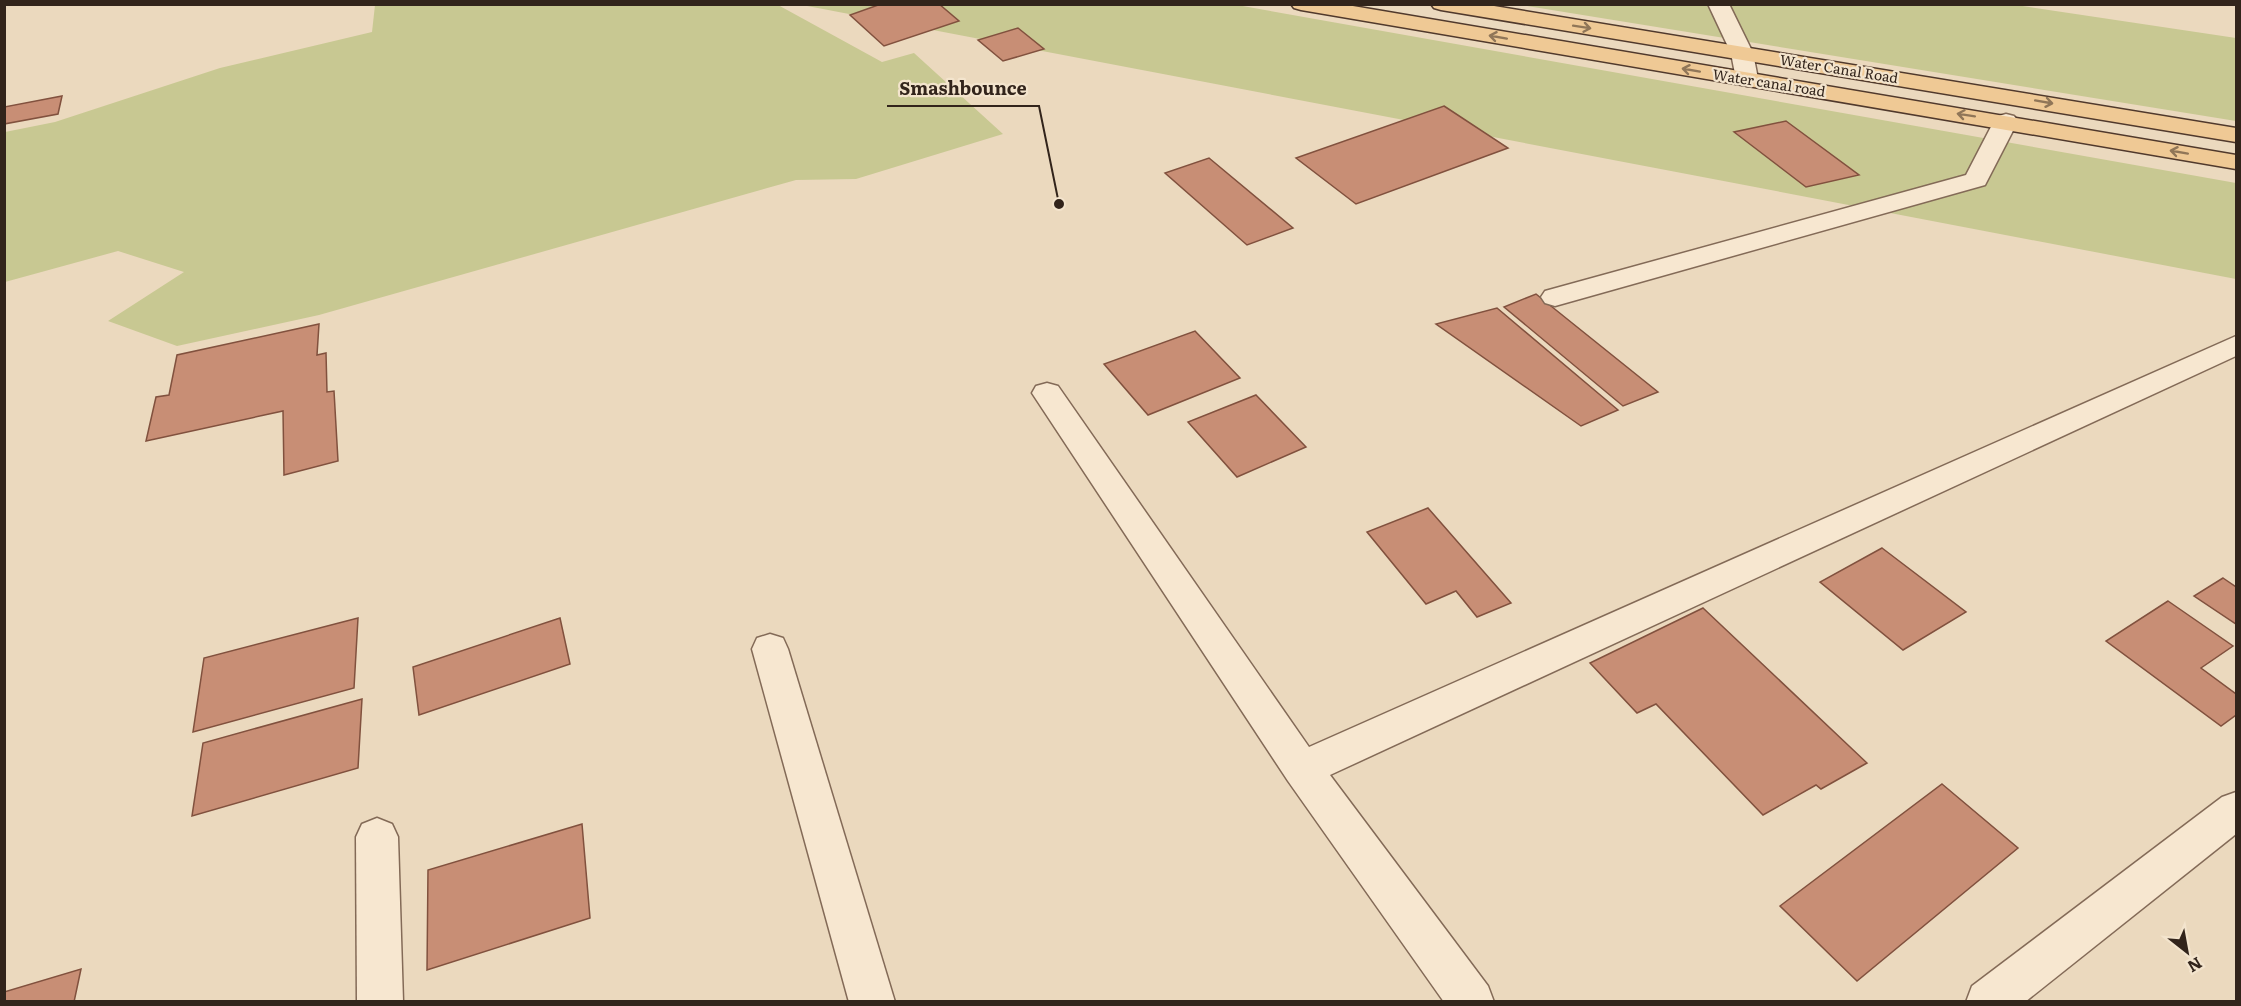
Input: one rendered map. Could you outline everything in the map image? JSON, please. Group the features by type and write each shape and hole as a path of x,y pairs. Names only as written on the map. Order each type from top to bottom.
{"main road":[{"name":"Water canal road","path":"1301,4 2236,162"},
{"name":"Water Canal Road","path":"1441,4 2236,135"}],"street":[{"path":"1718,4 1742,53 1747,79"},
{"path":"1555,297 1976,180 2006,122"},
{"path":"1302,769 2236,345"},
{"path":"1047,393 1302,769 1472,1002"},
{"path":"770,649 872,1002"},
{"path":"1988,1002 2236,810"},
{"path":"377,837 380,1002"}],"green space":[{"path":"375,5 778,5 882,62 914,53 1003,134 856,179 796,180 319,315 177,346 108,321 184,272 118,251 5,282 5,132 55,122 220,68 372,32"},
{"path":"802,5 1237,5 2236,183 2236,279"},
{"path":"1521,5 2016,5 2236,38 2236,121"}],"building":[{"path":"881,4 939,4 959,21 884,46 850,15"},
{"path":"1018,28 1044,49 1003,61 978,40"},
{"path":"62,96 58,114 4,124 4,107"},
{"path":"1444,106 1508,148 1356,204 1296,158"},
{"path":"1786,121 1859,175 1806,187 1734,132"},
{"path":"1209,158 1293,228 1247,245 1165,173"},
{"path":"1536,294 1658,392 1623,406 1504,307"},
{"path":"1497,308 1618,410 1581,426 1436,324"},
{"path":"319,324 317,355 326,353 327,392 334,391 338,461 284,475 283,411 146,441 156,397 169,395 177,355"},
{"path":"1195,331 1240,378 1148,415 1104,364"},
{"path":"1256,395 1306,447 1237,477 1188,422"},
{"path":"1428,508 1511,603 1477,617 1456,591 1426,604 1367,532"},
{"path":"1882,548 1966,612 1903,650 1820,582"},
{"path":"2223,578 2236,587 2236,624 2194,596"},
{"path":"2168,601 2233,646 2201,668 2236,694 2236,715 2221,726 2106,641"},
{"path":"1703,608 1867,763 1821,789 1816,785 1763,815 1656,704 1637,713 1590,663"},
{"path":"358,618 354,688 193,732 204,658"},
{"path":"560,618 570,664 419,715 413,667"},
{"path":"362,699 358,768 192,816 203,743"},
{"path":"1942,784 2018,848 1857,981 1780,906"},
{"path":"582,824 590,918 427,970 428,870"},
{"path":"81,969 74,1002 4,1002 4,992"}],"place":[{"name":"Smashbounce","path":"1059,204"}]}
